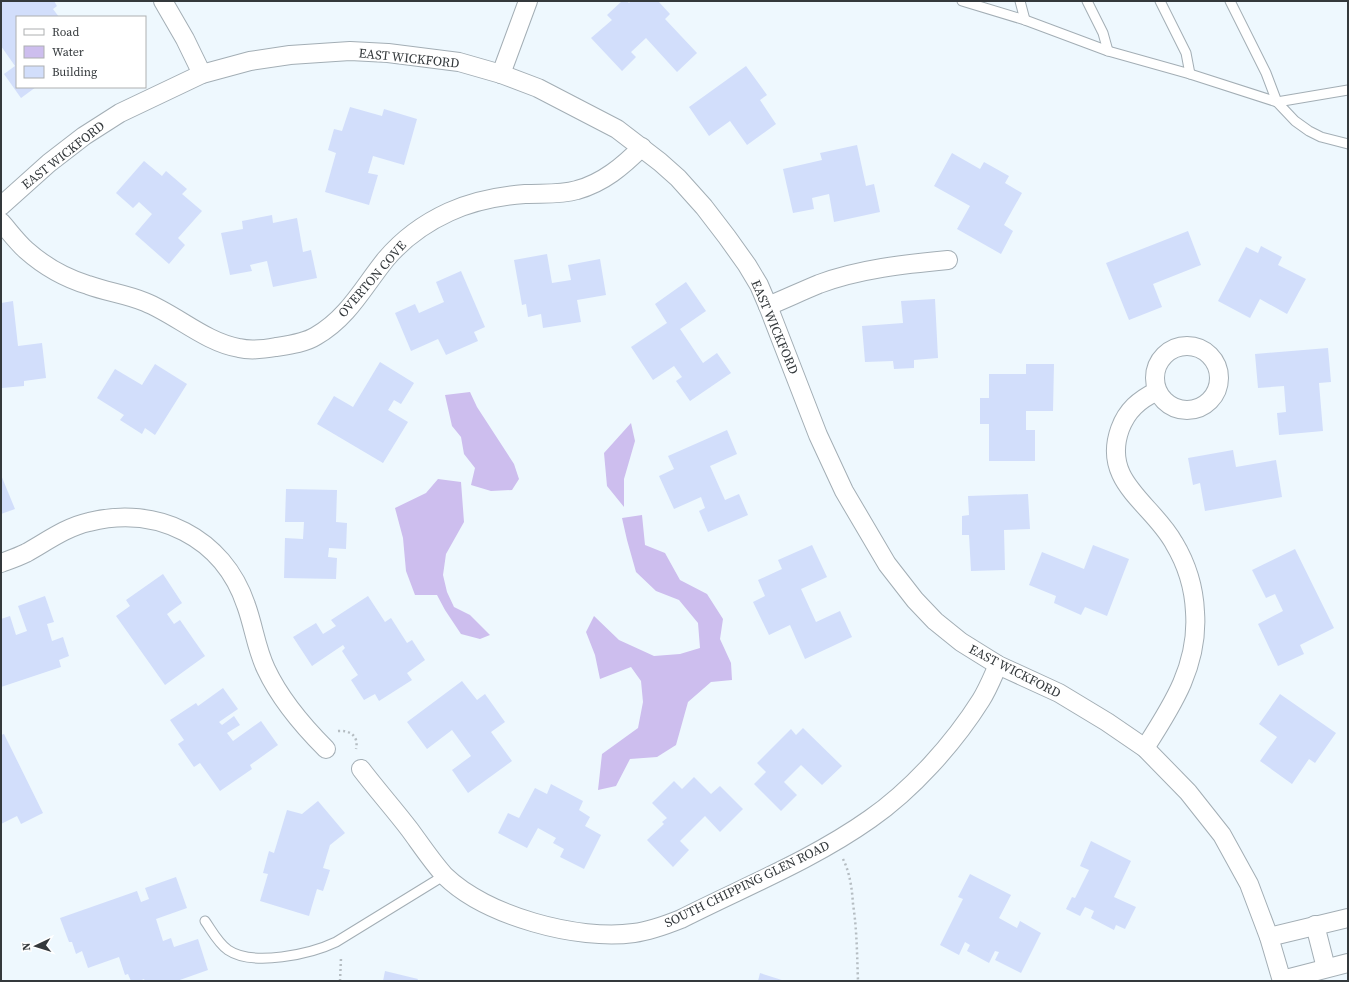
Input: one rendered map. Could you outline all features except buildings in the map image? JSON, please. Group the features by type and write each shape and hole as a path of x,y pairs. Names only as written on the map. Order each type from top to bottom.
{"street":[{"path":"163,1 185,39 202,74"},
{"path":"501,74 528,1"},
{"name":"EAST WICKFORD","path":"1,206 49,163 84,136 120,113 202,74 250,61 290,55 350,51 388,53 459,62 501,74 538,88 617,129 642,147 678,178 704,207 747,265 759,285 768,306 818,435 840,484 887,564 915,600 935,621 961,642 998,664 1059,693 1107,722 1145,748 1188,792 1222,835 1249,884 1269,937 1282,981 1348,963"},
{"name":"OVERTON COVE","path":"1,222 26,250 48,267 68,278 89,286 146,302 167,312 218,342 240,348 266,349 289,345 315,337 334,324 352,306 386,259 402,243 434,219 465,205 493,197 526,194 555,194 576,190 597,182 610,174 622,166 642,147"},
{"path":"768,306 820,284 848,276 911,263 948,260"},
{"path":"1145,748 1168,712 1182,685 1191,661 1195,636 1195,612 1193,597 1185,566 1174,542 1158,520 1120,475 1116,457 1117,439 1123,421 1133,406 1145,397 1157,391"},
{"path":"1,563 24,554 70,528 88,522 111,518 133,517 153,520 194,537 212,550 227,568 238,586 246,606 259,655 267,671 283,698 310,732 326,749"},
{"name":"SOUTH CHIPPING GLEN ROAD","path":"361,769 445,875 460,888 476,898 506,912 533,922 588,934 611,935 635,933 659,927 680,919 810,855 834,842 870,819 903,793 941,753 981,699 998,664"},
{"path":"1269,937 1348,918"},
{"path":"1315,925 1326,968"}],"lane":[{"path":"962,1 1024,20 1108,50 1277,102 1348,90"},
{"path":"1020,1 1024,20"},
{"path":"1087,1 1103,32 1108,50"},
{"path":"1160,1 1186,53 1190,74"},
{"path":"1230,1 1266,72 1277,102 1295,121 1309,131 1320,137 1348,144"},
{"path":"205,921 217,939 228,951 242,956 259,958 283,957 309,953 336,942 402,903 445,875"}],"path":[{"path":"349,732 355,737"},
{"path":"834,842 846,867 852,888 856,924 858,981"},
{"path":"336,942 341,954 340,981"}],"water":[{"path":"470,392 477,407 514,464 519,479 512,490 491,491 471,485 475,468 464,454 461,437 452,426 445,395"},
{"path":"631,423 635,441 624,479 624,507 607,486 604,453"},
{"path":"438,479 461,482 464,522 446,554 443,575 447,592 454,607 470,615 490,635 480,639 461,634 437,595 415,595 406,571 403,538 395,508 426,493"},
{"path":"642,515 645,545 665,553 680,580 707,594 723,619 720,639 731,663 732,680 711,682 688,702 676,745 657,757 630,759 616,786 598,790 602,754 638,728 643,702 641,681 631,667 600,679 595,655 586,632 594,616 619,640 654,656 680,654 700,648 698,623 679,600 656,591 636,572 622,518"}]}
